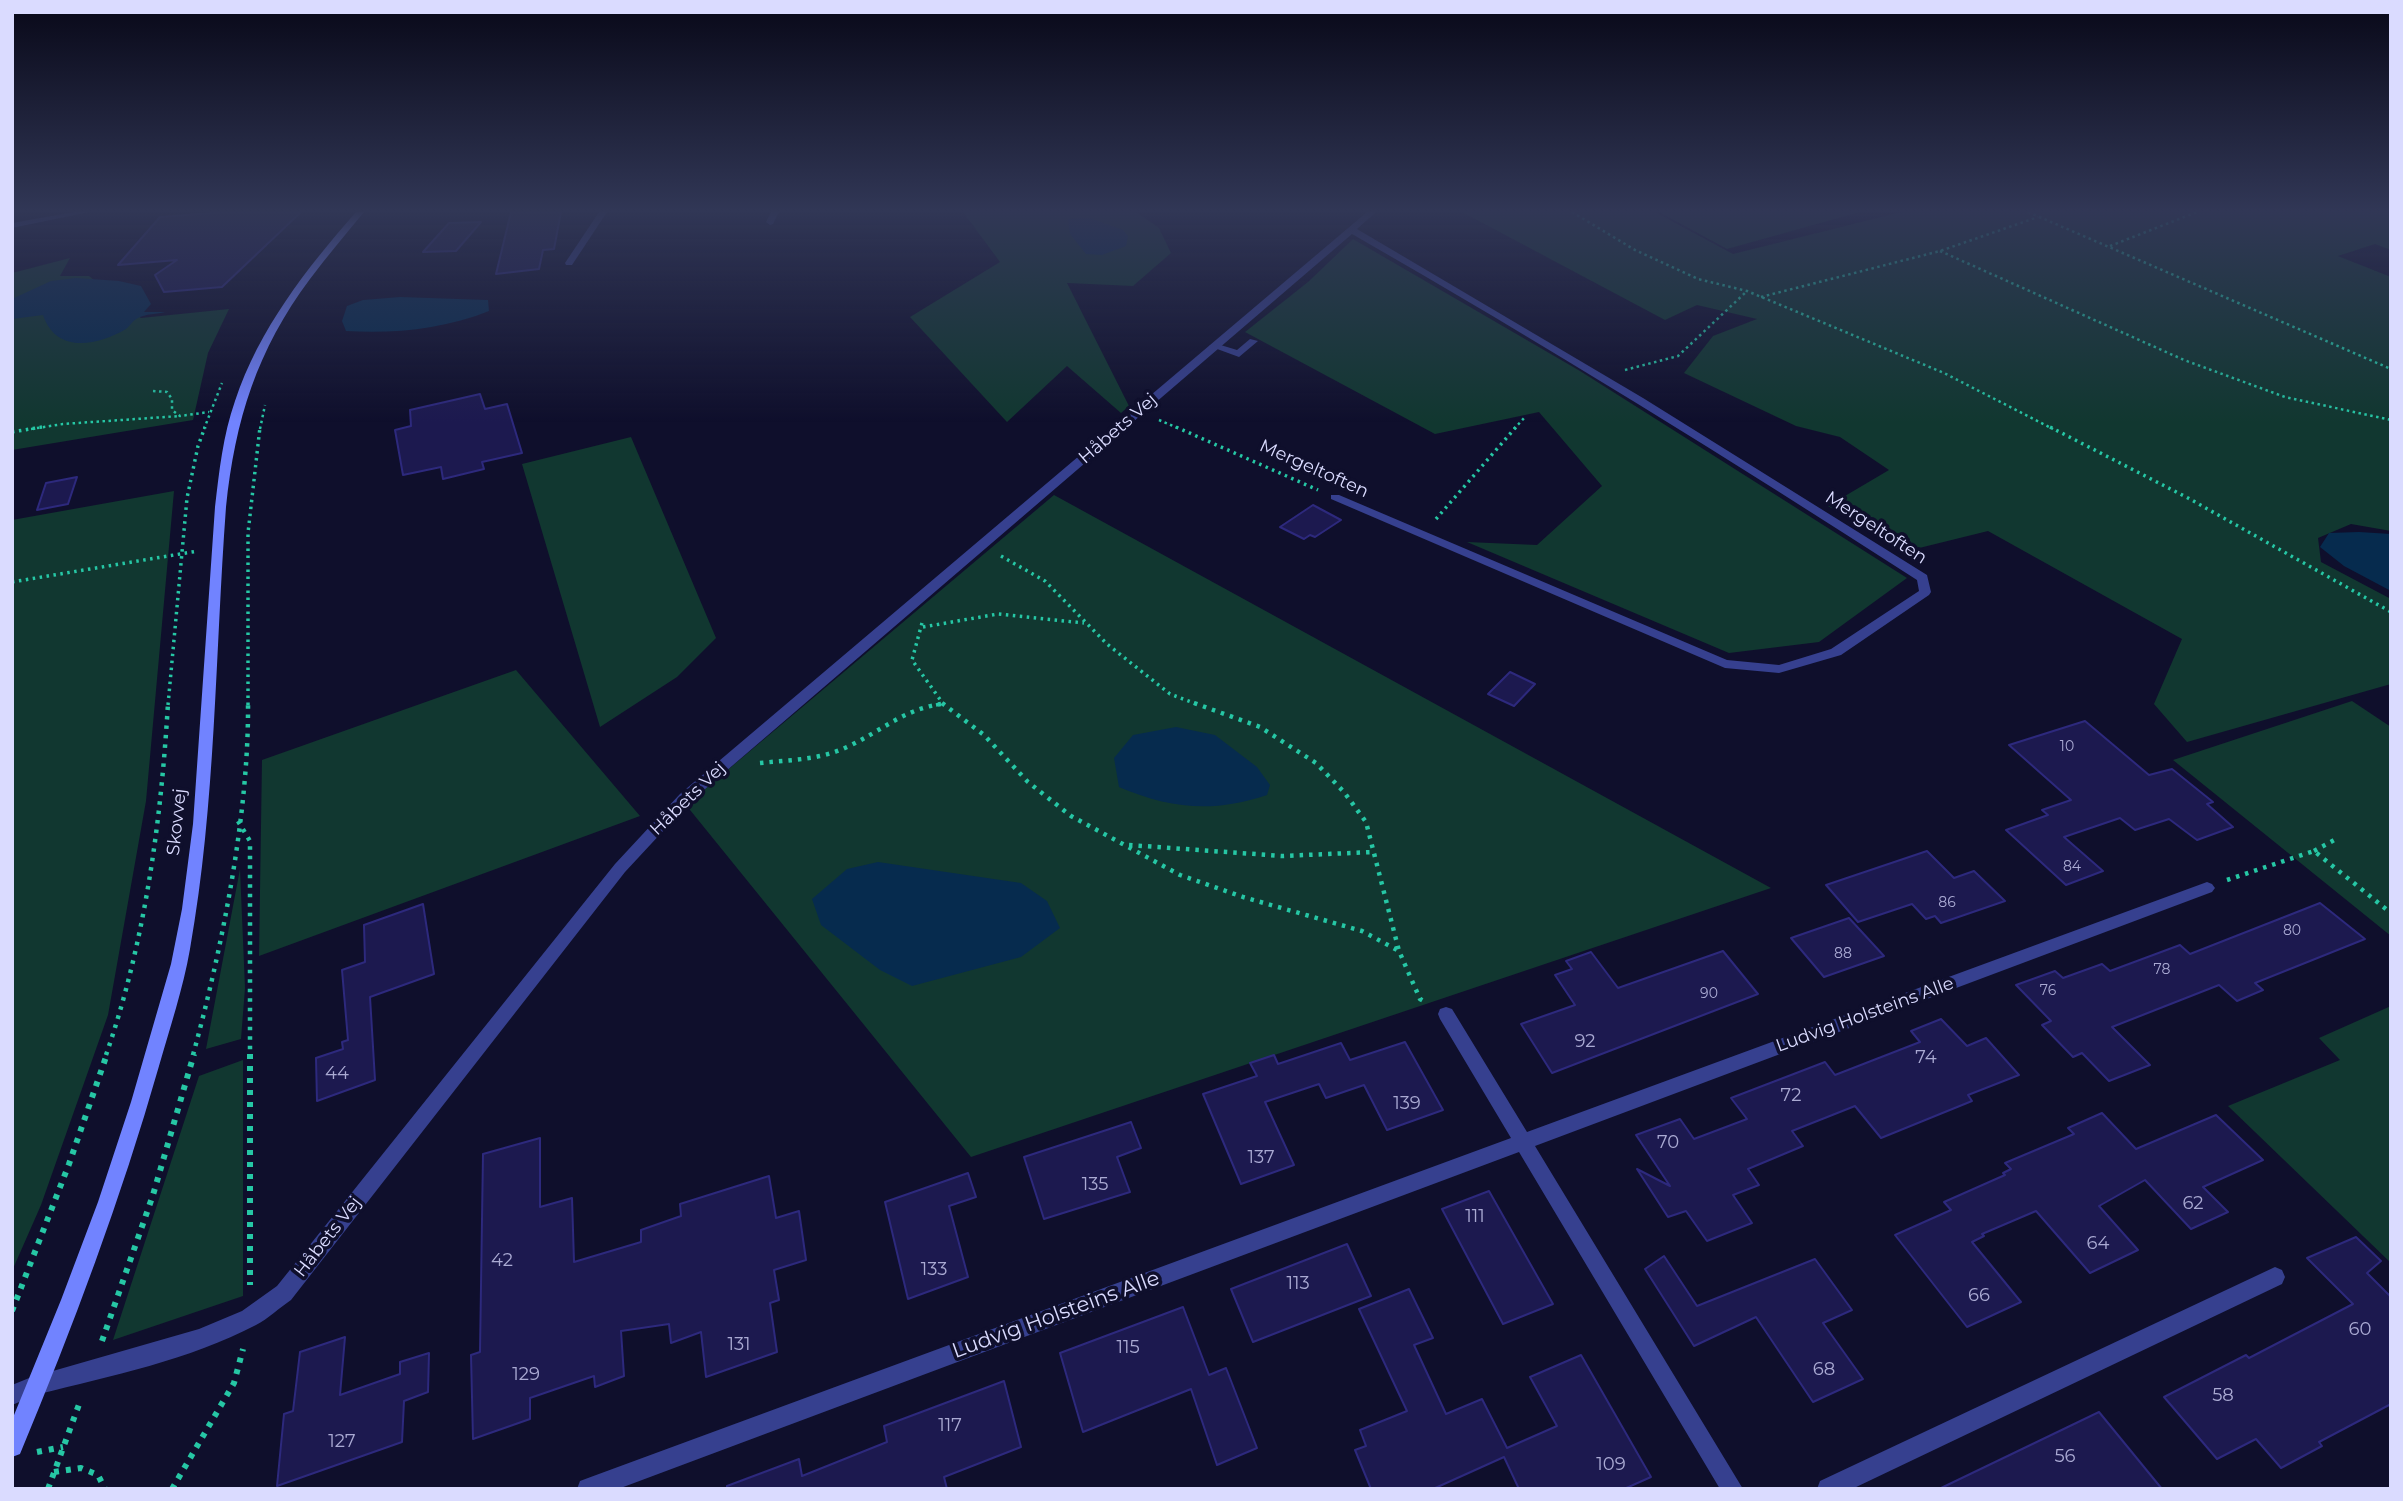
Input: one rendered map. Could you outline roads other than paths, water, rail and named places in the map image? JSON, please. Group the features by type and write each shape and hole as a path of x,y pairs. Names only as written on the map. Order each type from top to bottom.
{"street":[{"name":"Skovvej","path":"12,1446 39,1384 130,1139 182,953 203,815 222,474 238,408 262,349 303,282"},
{"name":"Håbets Vej","path":"12,1395 39,1384 158,1351 251,1317 284,1293 620,868 685,799 1290,282"},
{"name":"Mergeltoften","path":"1335,497 1725,664 1779,669 1836,652 1925,592 1923,578 1604,376 1442,282"},
{"path":"1214,346 1238,354 1253,341"},
{"name":"Ludvig Holsteins Alle","path":"589,1489 2207,888"},
{"path":"1446,1013 1732,1489"},
{"path":"1828,1489 2275,1278"}],"water":[{"path":"49,282 124,282 141,286 151,304 144,312 165,312 141,317 115,335 78,343 57,336 43,315 12,319 12,299"},
{"path":"400,297 488,300 489,311 419,329 346,331 342,321 347,306 363,300"},
{"path":"2329,533 2391,534 2391,591 2344,566 2320,547"},
{"path":"1176,727 1215,735 1257,767 1270,785 1267,795 1228,804 1192,806 1156,800 1119,787 1114,758 1133,735"},
{"path":"878,862 1021,883 1047,901 1060,928 1021,957 912,986 880,970 821,925 812,899 847,869"}]}
